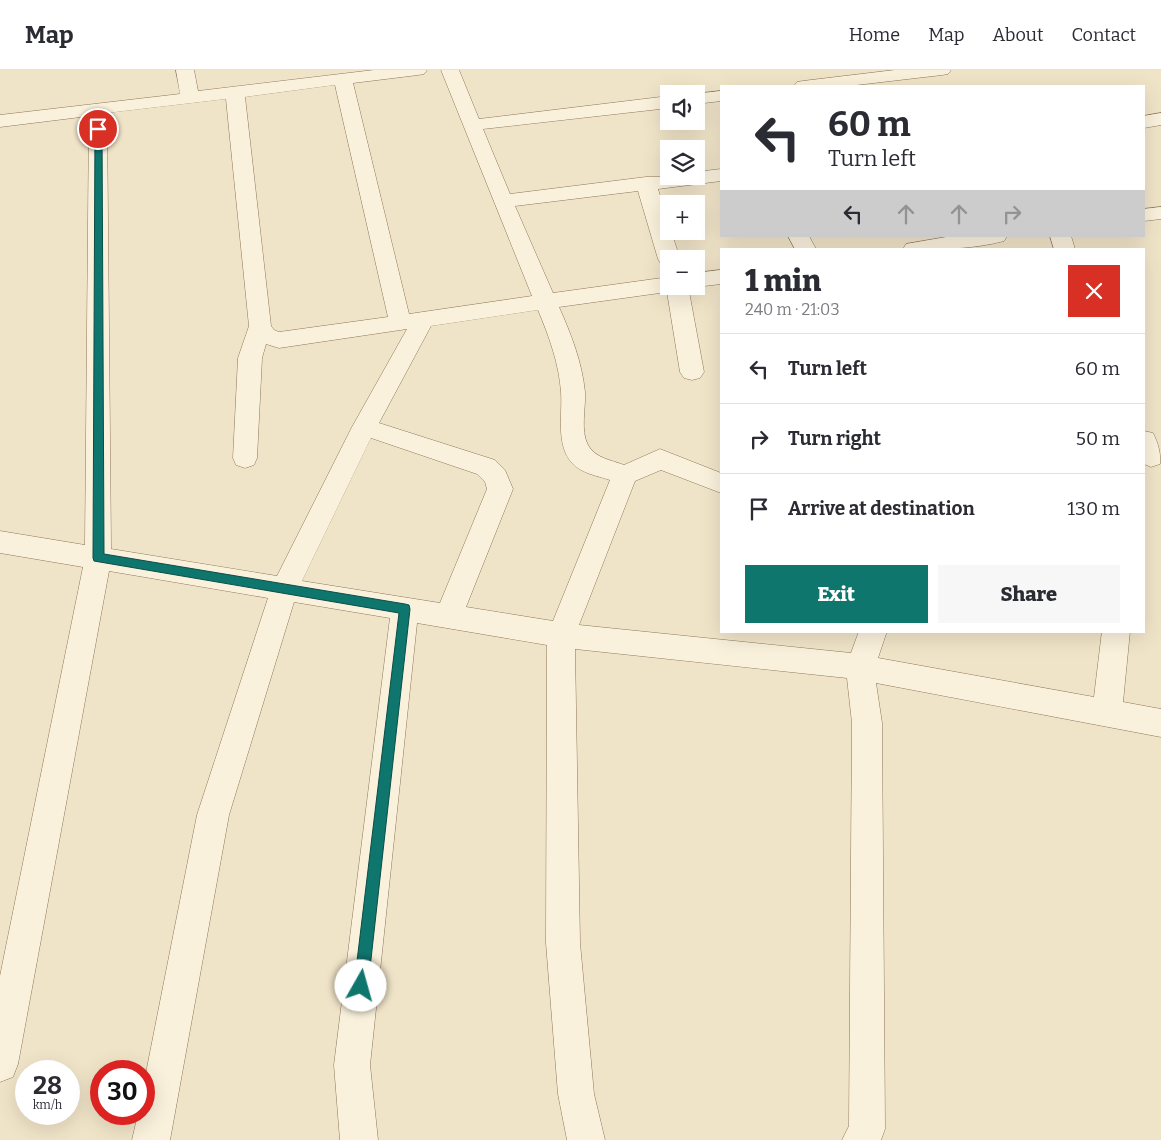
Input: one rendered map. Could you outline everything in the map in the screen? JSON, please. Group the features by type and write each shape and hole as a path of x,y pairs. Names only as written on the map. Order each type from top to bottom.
{"street":[{"path":"185,70 190,98"},
{"path":"0,121 235,92 310,77 343,79 418,70"},
{"path":"450,70 502,202 546,300 569,367 573,392 573,438 577,450 590,463 625,475 660,459 720,483"},
{"path":"812,85 942,70"},
{"path":"343,79 400,321"},
{"path":"235,92 260,326 250,358 244,458"},
{"path":"705,98 720,96"},
{"path":"472,125 660,103"},
{"path":"0,1064 98,558 98,109"},
{"path":"1145,122 1161,120"},
{"path":"502,202 720,175"},
{"path":"646,184 666,250"},
{"path":"1145,215 1161,213"},
{"path":"799,237 805,248"},
{"path":"918,245 988,237"},
{"path":"705,279 720,277"},
{"path":"260,326 266,336 279,340 400,321 660,285"},
{"path":"679,295 692,372"},
{"path":"151,1140 213,815 284,589 364,427 424,319"},
{"path":"364,427 486,467 496,477 500,489 449,616"},
{"path":"586,1140 576,1094 563,943 561,635 625,475"},
{"path":"0,542 561,635 860,666 1161,723"},
{"path":"359,1140 352,1065 405,609"},
{"path":"861,1140 867,1129 867,723 860,666 872,633"},
{"path":"1107,712 1116,633"}],"route":[{"path":"98,129 98,558 405,609 361,986"}]}
